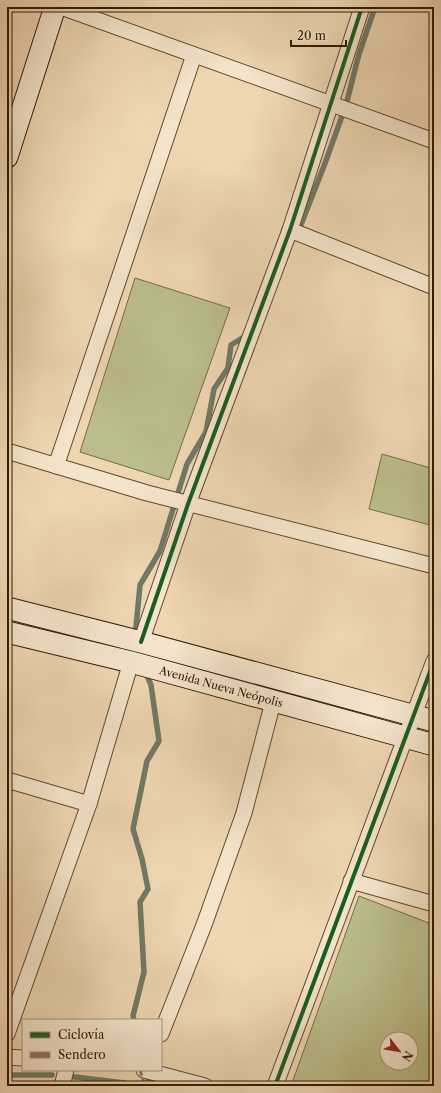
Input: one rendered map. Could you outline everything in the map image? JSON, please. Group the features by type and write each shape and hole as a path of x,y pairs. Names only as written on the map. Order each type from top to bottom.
{"street":[{"path":"7,157 55,7"},
{"path":"61,7 434,142"},
{"path":"141,642 188,504 290,230 362,7"},
{"path":"56,466 194,55"},
{"path":"290,230 434,287"},
{"path":"7,451 147,493 434,566"},
{"name":"Avenida Nueva Neópolis","path":"7,608 141,642 434,721"},
{"name":"Avenida Nueva Neópolis","path":"7,632 131,662 434,745"},
{"path":"275,1086 434,661"},
{"path":"7,1034 89,804 131,662"},
{"path":"162,1031 204,925 244,813 273,702"},
{"path":"7,780 89,804"},
{"path":"352,881 434,904"},
{"path":"7,1057 22,1058"},
{"path":"62,1086 66,1071"},
{"path":"148,1071 205,1086"}],"green space":[{"path":"135,278 230,308 169,480 80,452"},
{"path":"382,454 434,469 434,526 369,509"},
{"path":"359,896 434,925 434,1086 291,1086"}],"waterway":[{"path":"297,231 300,227 324,166 346,105 359,54 375,7"},
{"path":"135,637 140,585 160,551 187,464 206,432 214,389 228,368 231,345 247,335"},
{"path":"134,1019 133,1016 144,972 140,902 148,889 142,859 133,829 147,761 159,741 151,685 145,671"},
{"path":"7,1075 52,1075"},
{"path":"67,1076 125,1083 127,1086"},
{"path":"148,1078 150,1086"}],"marked path":[{"path":"140,1071 145,1086"}],"cycle path":[{"path":"141,642 188,504 290,230 362,7"},
{"path":"275,1086 434,661"}]}
